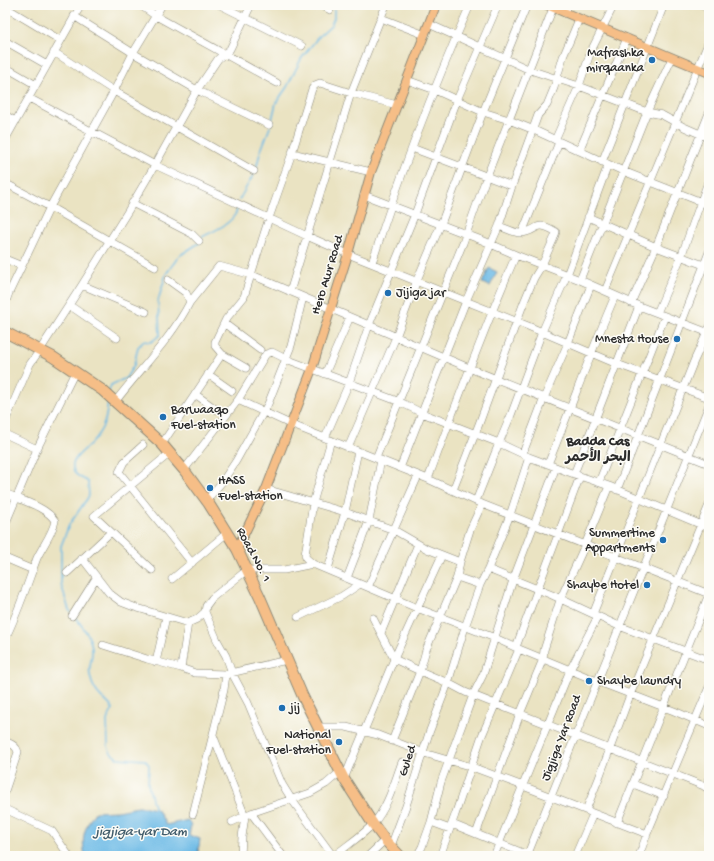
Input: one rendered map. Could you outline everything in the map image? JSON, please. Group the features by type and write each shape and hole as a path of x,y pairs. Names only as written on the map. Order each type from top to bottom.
{"highway":[{"name":"Road No. 1","path":"5,332 53,357 102,390 162,444 184,470 237,549 318,727 342,775 373,824 400,856"}],"main road":[{"name":"Hero Awr Road","path":"237,549 266,489 312,369 348,254 371,172 430,24 436,5"},
{"path":"550,6 566,9 579,19 604,28 709,73"}],"street":[{"path":"5,139 81,5"},
{"path":"140,5 156,16 277,83"},
{"path":"5,304 50,208 133,53 162,5"},
{"path":"220,5 302,46"},
{"path":"5,422 30,364 109,241 155,165 197,90 218,59 230,48 251,5"},
{"path":"321,5 330,10"},
{"path":"290,292 351,93 386,5"},
{"path":"372,263 390,204 456,36 470,5"},
{"path":"498,5 458,100 415,214 369,325 328,439 313,503 305,554 306,558 313,564 328,569 417,608 495,638 709,726"},
{"path":"348,448 396,337 417,280 442,224 483,112 527,5"},
{"path":"522,233 592,51 614,5"},
{"path":"392,741 420,671 426,650 457,577 460,562 499,442 511,415 542,332 567,275 588,217 624,104 664,5"},
{"path":"701,5 709,9"},
{"path":"347,578 369,521 378,459 466,234 486,177 530,70 550,6"},
{"path":"5,7 60,40"},
{"path":"74,16 133,53 197,90 269,125"},
{"path":"380,18 425,35"},
{"path":"400,468 466,301 499,226 538,115 547,105 554,88 563,57 579,19"},
{"path":"430,24 530,70 647,112 662,115 709,138"},
{"path":"579,151 603,96 612,70 627,38"},
{"path":"5,41 47,65"},
{"path":"605,291 709,41"},
{"path":"54,52 114,91 254,171"},
{"path":"580,280 647,112 672,58"},
{"path":"5,67 36,84"},
{"path":"407,80 435,90 483,112 534,130 623,171 709,205"},
{"path":"246,368 222,354 215,346 215,342 225,324 226,319 244,297 314,84 320,83 397,105"},
{"path":"29,98 155,165 307,236 348,254 417,280 617,364 709,398"},
{"path":"631,303 656,247 709,113"},
{"path":"5,115 15,121"},
{"path":"412,148 512,186"},
{"path":"292,153 371,172"},
{"path":"657,313 681,257 709,179"},
{"path":"5,183 154,267"},
{"path":"364,195 442,224 681,323 708,331 683,389 616,557 596,615 570,670 494,856"},
{"path":"132,203 192,234 199,241"},
{"path":"588,217 656,247 706,266"},
{"path":"452,490 526,296 542,265 556,232 544,225 522,233 499,226"},
{"path":"617,490 681,323 706,266 709,252"},
{"path":"428,479 469,368 516,255"},
{"path":"5,259 22,266"},
{"path":"115,402 169,336 190,302 219,266 252,275 469,368 709,464"},
{"path":"168,280 186,293 190,302"},
{"path":"82,285 128,303 146,312"},
{"name":"Guled","path":"388,843 406,806 429,734 448,683 465,627 480,586 510,515 526,455 544,398 591,285"},
{"path":"548,464 571,409 591,352 616,296"},
{"path":"206,501 222,482 236,461 268,404 291,346 303,297"},
{"path":"69,305 117,338"},
{"path":"440,856 481,738 506,682 558,534 595,418 639,306"},
{"path":"599,482 665,316"},
{"path":"325,374 350,317"},
{"path":"225,324 260,350"},
{"path":"184,470 238,400 266,354 272,352 286,359 400,402 448,424 499,442 548,464 609,486 709,528"},
{"path":"162,444 222,354"},
{"path":"5,525 37,449 75,372"},
{"path":"208,374 232,391"},
{"path":"195,394 217,410"},
{"path":"238,400 290,424 428,479 479,503 709,594 617,823"},
{"name":"Jigjiga Yar Road","path":"527,856 552,798 642,568 690,456 709,405"},
{"path":"5,434 37,449"},
{"path":"143,445 124,462 120,468 120,472 192,563"},
{"path":"328,569 345,512 358,451"},
{"path":"152,570 94,516 170,453"},
{"path":"417,856 431,822 441,782 495,638 513,580 556,467"},
{"path":"368,587 418,476"},
{"path":"476,834 520,714 543,659 544,650 560,600 585,545 609,486"},
{"path":"266,489 345,512 394,530 418,544 460,562"},
{"path":"5,493 44,510 51,515 55,521 53,530 38,555 5,639"},
{"path":"575,856 609,749 676,581 709,505"},
{"path":"67,573 111,532"},
{"path":"172,580 227,534"},
{"path":"381,634 394,598 418,544"},
{"path":"232,822 310,793 342,775 364,731 394,659 442,555"},
{"path":"5,558 32,570"},
{"path":"82,558 96,578 121,602 188,623 197,619 205,612"},
{"path":"313,564 284,570 247,570 212,598 206,606 205,612 217,640 226,656 229,674 248,702 282,784 292,800 334,856 373,824 387,801 402,762"},
{"path":"488,569 538,589 620,626 709,660"},
{"path":"457,577 480,586"},
{"path":"72,616 96,578"},
{"path":"298,616 342,596 360,584"},
{"path":"156,662 166,617"},
{"path":"373,618 394,659 473,695 707,787 709,778"},
{"path":"181,668 188,623"},
{"path":"103,645 156,662 195,672 229,674 287,660"},
{"path":"193,814 212,735 229,674"},
{"path":"639,856 709,687"},
{"path":"318,727 346,727 364,731 424,753 472,767 647,834"},
{"path":"212,735 248,815 283,856"},
{"path":"5,741 17,748 18,752 5,791"},
{"path":"633,784 664,796"},
{"path":"5,809 52,831 69,856"},
{"path":"241,856 242,837 248,815"},
{"path":"431,822 476,834 527,856"},
{"path":"368,856 388,843"}],"water":[{"path":"489,268 497,272 490,286 482,283"},
{"name":"jigjiga-yar Dam","path":"147,807 158,810 166,825 188,820 191,826 189,835 200,839 198,853 203,856 85,856 83,843 84,833 95,812 117,811"}],"waterway":[{"path":"271,124 276,103 287,87 301,59 319,36 331,25 334,18 334,5"},
{"path":"256,169 260,153 270,127"},
{"path":"239,200 254,174"},
{"path":"201,239 202,237 219,229 229,221 233,217 238,206"},
{"path":"109,391 111,385 126,378 134,365 138,347 144,341 151,342 160,335 158,301 166,274 179,256 199,243"},
{"path":"71,612 69,610 61,584 61,546 69,525 89,496 88,482 75,473 73,465 78,455 93,441 104,425 108,400"},
{"path":"75,617 87,634 91,643 92,653 90,670 92,683 99,695 113,709 107,720 108,747 111,753 117,758 145,760 149,765 148,784 155,811"}],"place":[{"name":"Mafrashka mirqaanka","path":"652,60"},
{"name":"Jijiga jar","path":"388,293"},
{"name":"Mnesta House","path":"677,339"},
{"name":"Barwaaqo Fuel-station","path":"163,417"},
{"name":"HASS Fuel-station","path":"210,488"},
{"name":"Summertime Appartments","path":"663,540"},
{"name":"Shaybe Hotel","path":"647,585"},
{"name":"Shaybe laundry","path":"589,681"},
{"name":"jij","path":"282,708"},
{"name":"National Fuel-station","path":"339,742"}],"district":[{"name":"Badda Cas البحر الأحمر","path":"598,450"}]}
